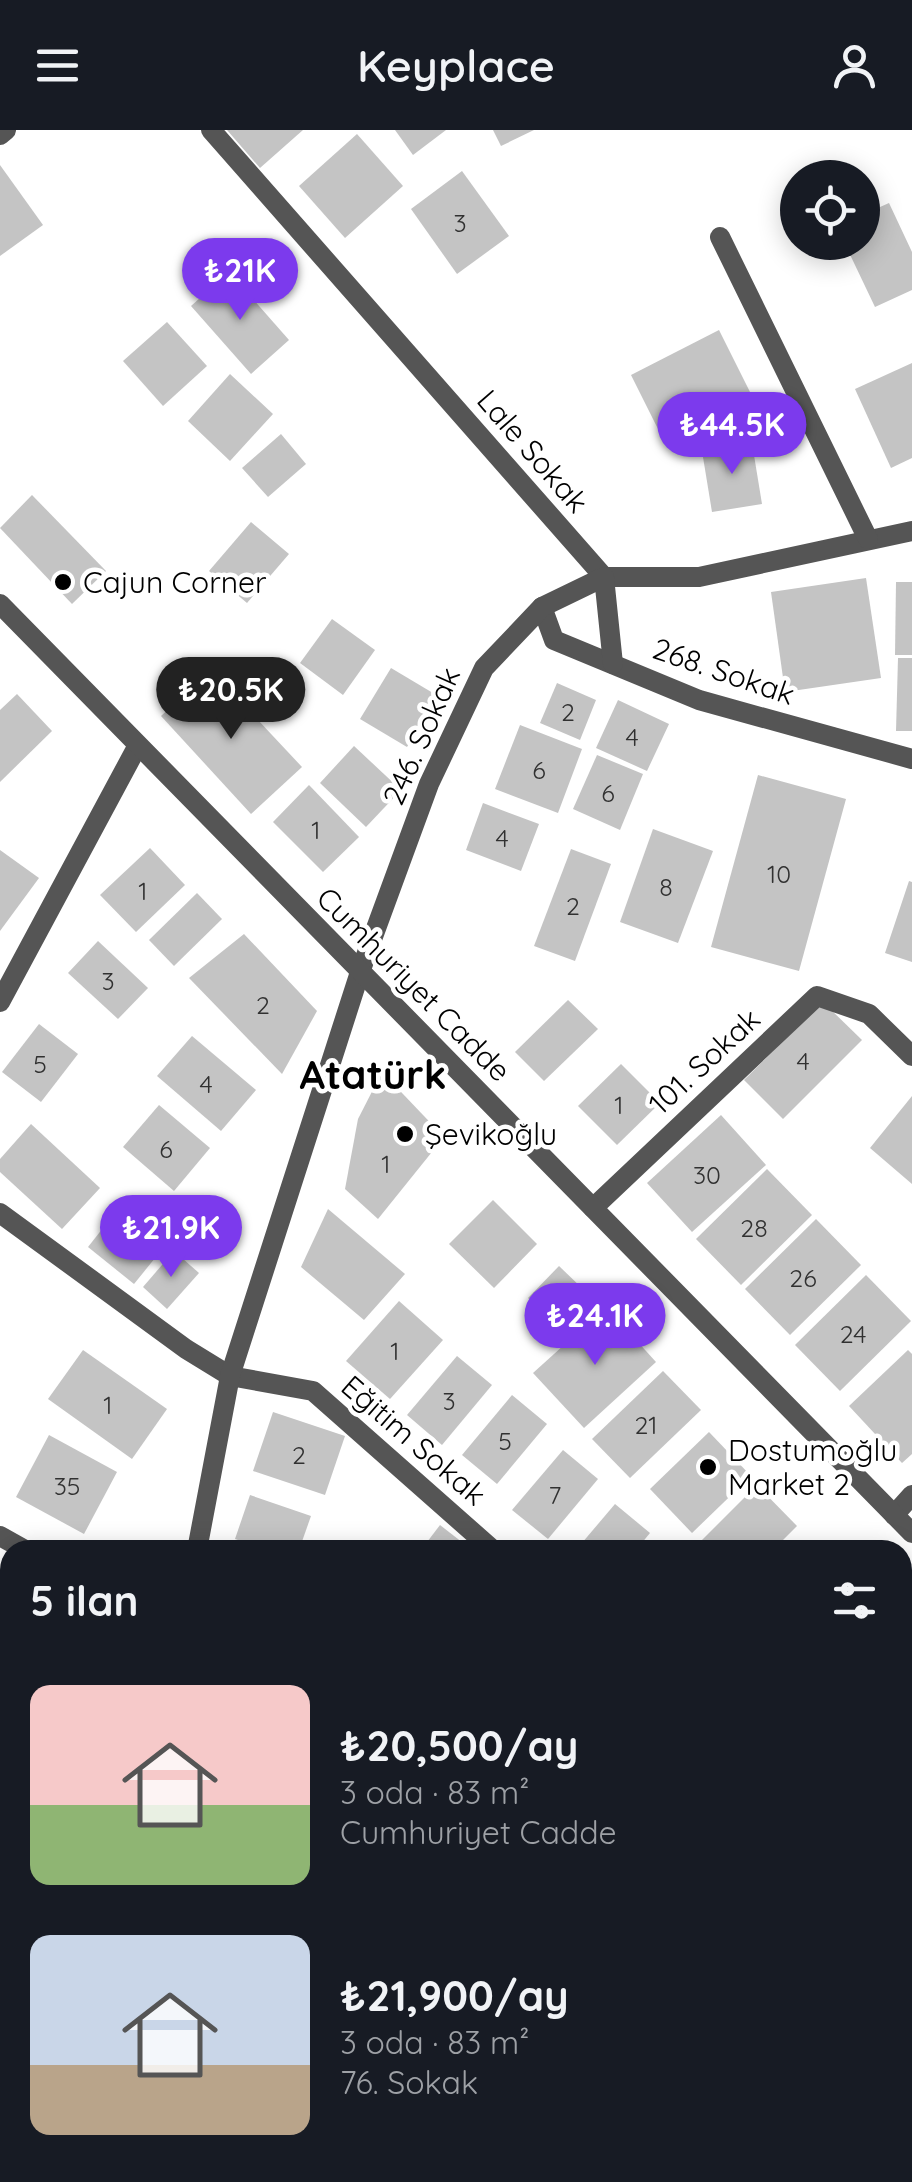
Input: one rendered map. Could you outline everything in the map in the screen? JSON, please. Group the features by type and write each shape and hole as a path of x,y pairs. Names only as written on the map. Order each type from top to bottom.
{"street":[{"path":"0,135 6,130"},
{"name":"Lale Sokak","path":"211,130 604,577"},
{"path":"720,237 868,540"},
{"path":"613,664 604,577 700,577 912,530"},
{"name":"246. Sokak","path":"199,1540 230,1376 360,972 429,784 484,668 542,607 604,577"},
{"name":"Cumhuriyet Cadde","path":"0,604 912,1533"},
{"name":"268. Sokak","path":"542,607 554,640 699,700 912,759"},
{"path":"0,1002 137,747"},
{"name":"101. Sokak","path":"593,1208 817,996 869,1014 912,1056"},
{"path":"0,1213 186,1349 230,1376"},
{"name":"Eğitim Sokak","path":"230,1376 313,1392 482,1540"},
{"path":"894,1515 912,1495"}],"building":[{"path":"227,130 303,130 260,168"},
{"path":"395,130 446,130 413,155"},
{"path":"493,130 534,130 501,146"},
{"path":"357,134 403,186 345,238 299,186"},
{"path":"0,165 43,225 0,256"},
{"path":"462,171 509,236 457,274 411,209"},
{"path":"889,203 912,252 912,290 875,307 853,260 880,260 880,207"},
{"path":"229,272 289,340 251,374 191,306"},
{"path":"167,322 207,366 163,406 123,361"},
{"path":"719,330 752,396 664,441 631,375"},
{"path":"912,363 912,458 891,468 855,389"},
{"path":"230,374 273,414 230,461 188,421"},
{"path":"281,434 306,464 268,497 242,468"},
{"path":"752,443 762,504 712,512 702,451"},
{"path":"32,495 106,571 72,604 0,528"},
{"path":"251,522 289,554 247,603 209,571"},
{"path":"866,578 881,678 785,692 771,592"},
{"path":"896,582 912,582 912,655 895,655"},
{"path":"332,619 375,650 343,695 300,663"},
{"path":"898,658 912,658 912,731 896,731"},
{"path":"391,668 438,696 407,747 360,719"},
{"path":"211,670 302,767 251,814 161,716"},
{"path":"557,683 596,700 580,740 540,723"},
{"path":"17,694 52,731 0,782 0,710"},
{"path":"618,700 669,724 647,771 596,748"},
{"path":"520,725 582,749 558,813 495,789"},
{"path":"354,746 401,790 366,827 320,783"},
{"path":"597,755 643,774 620,830 573,809"},
{"path":"758,775 846,799 799,971 711,947"},
{"path":"309,785 359,837 323,872 273,822"},
{"path":"483,803 539,824 521,871 466,850"},
{"path":"653,829 713,851 678,943 620,922"},
{"path":"150,848 185,885 136,932 100,895"},
{"path":"571,849 611,864 575,961 534,946"},
{"path":"0,850 39,878 0,931"},
{"path":"909,881 912,882 912,962 885,953"},
{"path":"197,893 222,919 174,966 149,940"},
{"path":"244,934 317,1011 282,1074 189,978"},
{"path":"98,941 148,988 118,1019 68,973"},
{"path":"568,1000 598,1029 544,1081 515,1052"},
{"path":"823,1002 862,1040 783,1119 744,1080"},
{"path":"39,1024 78,1054 41,1102 2,1072"},
{"path":"192,1036 256,1090 221,1131 157,1076"},
{"path":"621,1064 660,1103 617,1145 578,1106"},
{"path":"382,1072 444,1137 378,1219 345,1189 358,1119"},
{"path":"912,1096 912,1184 870,1148"},
{"path":"159,1105 210,1148 174,1191 123,1147"},
{"path":"721,1115 766,1165 692,1232 647,1183"},
{"path":"31,1124 100,1188 62,1229 0,1172 0,1159"},
{"path":"767,1169 812,1215 741,1285 696,1239"},
{"path":"493,1200 537,1244 494,1288 449,1244"},
{"path":"118,1209 164,1247 134,1284 88,1247"},
{"path":"328,1209 405,1274 364,1320 301,1267"},
{"path":"816,1219 861,1265 790,1335 745,1289"},
{"path":"174,1251 199,1273 167,1309 143,1287"},
{"path":"559,1266 585,1291 555,1324 528,1298"},
{"path":"866,1275 911,1321 840,1391 795,1345"},
{"path":"399,1301 443,1340 390,1399 346,1361"},
{"path":"606,1307 656,1362 584,1428 533,1373"},
{"path":"83,1350 167,1409 132,1459 48,1399"},
{"path":"908,1350 912,1354 912,1454 902,1463 849,1406"},
{"path":"457,1356 492,1385 442,1445 407,1415"},
{"path":"663,1371 701,1410 630,1478 592,1439"},
{"path":"512,1395 547,1424 497,1484 462,1455"},
{"path":"273,1412 345,1436 325,1495 253,1471"},
{"path":"709,1432 751,1476 692,1533 650,1489"},
{"path":"49,1435 117,1472 84,1534 16,1497"},
{"path":"563,1450 598,1479 548,1539 512,1510"},
{"path":"757,1485 797,1526 783,1540 702,1540"},
{"path":"250,1495 311,1516 303,1540 235,1539"},
{"path":"615,1504 650,1533 644,1540 584,1540"},
{"path":"440,1525 459,1540 429,1540"}],"place":[{"name":"Cajun Corner","path":"63,582"},
{"name":"Şevikoğlu","path":"405,1134"},
{"name":"Dostumoğlu Market 2","path":"708,1467"}],"district":[{"name":"Atatürk","path":"373,1074"}]}
